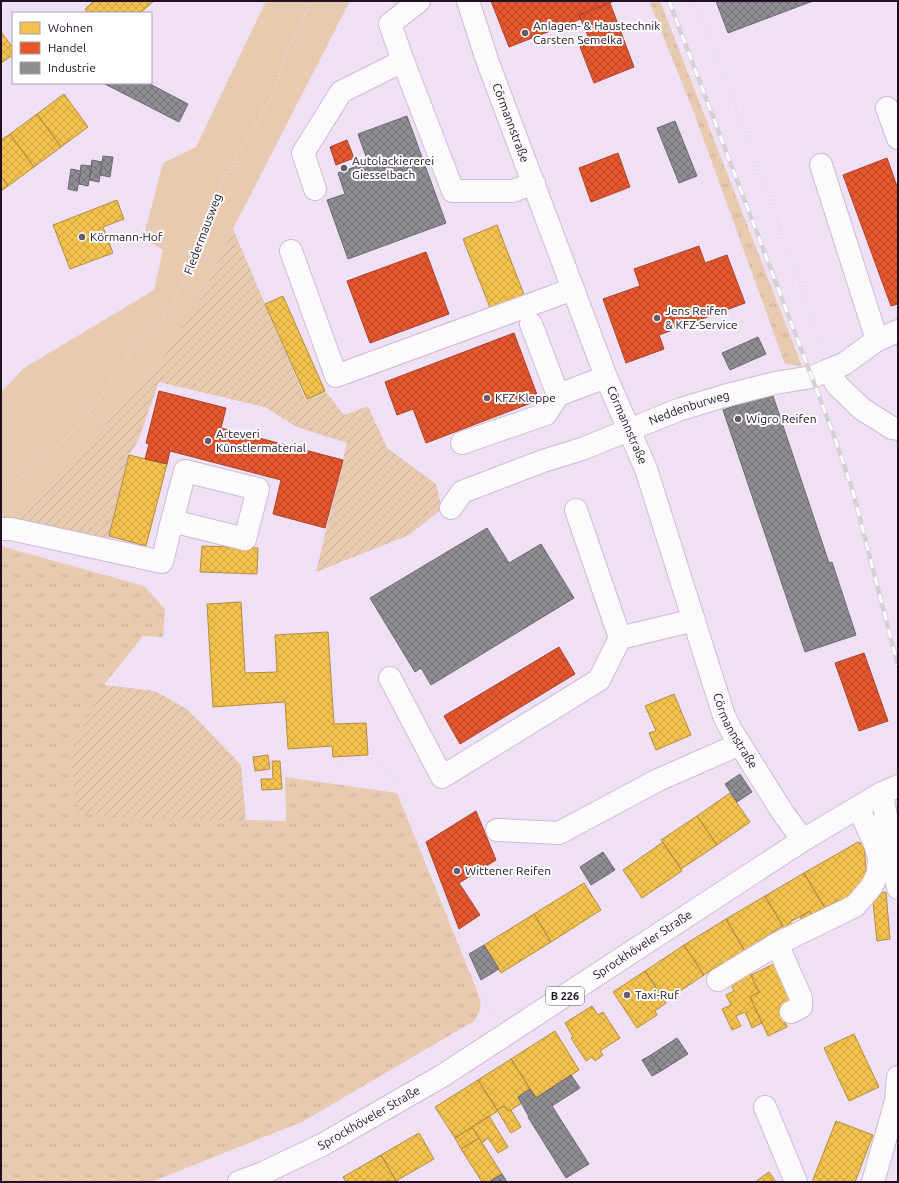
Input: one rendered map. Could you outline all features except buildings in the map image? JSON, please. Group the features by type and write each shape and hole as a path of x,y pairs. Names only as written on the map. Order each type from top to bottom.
{"street":[{"path":"419,1 390,24 453,191 513,191 534,183"},
{"name":"Cörmannstraße","path":"468,1 487,60 606,378 646,469 724,716 783,813 803,840"},
{"path":"315,189 303,153 342,92 403,61"},
{"path":"887,108 898,138"},
{"path":"821,165 877,340"},
{"path":"291,251 336,376 573,289"},
{"path":"531,324 558,395"},
{"name":"Neddenburweg","path":"451,508 462,492 543,461 582,448 678,410 775,383 812,377 844,364 877,340 898,331"},
{"path":"829,370 836,385 862,409 892,428 898,429"},
{"path":"462,443 546,414 558,395 606,378"},
{"path":"390,678 442,777 599,680 620,638 576,510"},
{"path":"1,529 12,530 162,562 172,521"},
{"path":"620,638 694,620"},
{"path":"497,830 559,833 658,780 740,744"},
{"path":"890,790 898,888"},
{"name":"Sprockhöveler Straße","path":"239,1182 263,1173 322,1145 442,1076 803,840 858,807 890,790"},
{"path":"718,980 776,944 855,906 872,886 878,874 879,858 875,844 858,807"},
{"path":"776,944 801,998 801,1007 791,1012"},
{"path":"873,1182 896,1101 898,1077"},
{"path":"765,1107 796,1182"}],"path":[{"name":"Fledermausweg","path":"1,485 12,482 25,475 69,436 97,402 126,359 162,321 192,269 226,174 274,94 283,61 312,1"},
{"path":"695,1 743,125 817,328 829,370"},
{"path":"332,762 374,759 397,782 456,927 485,1004 504,1036"}],"green space":[{"path":"266,1 350,1 233,229 202,296 164,356 55,483 24,513 10,524 1,520 1,392 24,368 154,290 163,250 143,239 163,163 196,147"},
{"path":"649,1 660,1 802,366 785,364 694,113"},
{"path":"233,229 306,400 325,391 344,415 368,406 387,448 436,484 442,509 409,535 316,572 347,443 297,427 265,407 159,382 138,441 129,455 109,536 102,544 10,524 24,513 55,483 164,356 202,296"},
{"path":"1,546 144,586 165,609 163,637 143,636 104,685 125,817 286,821 285,777 397,793 478,994 480,1006 474,1021 302,1122 156,1180 149,1182 1,1182"},
{"path":"104,685 155,691 188,710 241,765 246,821 125,817 79,813 70,755"}],"railway":[{"path":"669,1 833,433 852,488 898,666"}],"place":[{"name":"Anlagen- & Haustechnik Carsten Semelka","path":"525,33"},
{"name":"Autolackiererei Giesselbach","path":"344,168"},
{"name":"Körmann-Hof","path":"82,237"},
{"name":"Jens Reifen & KFZ-Service","path":"657,318"},
{"name":"KFZ Kleppe","path":"487,398"},
{"name":"Wigro Reifen","path":"738,419"},
{"name":"Arteveri Künstlermaterial","path":"208,441"},
{"name":"Wittener Reifen","path":"457,871"},
{"name":"Taxi-Ruf","path":"627,995"}]}
